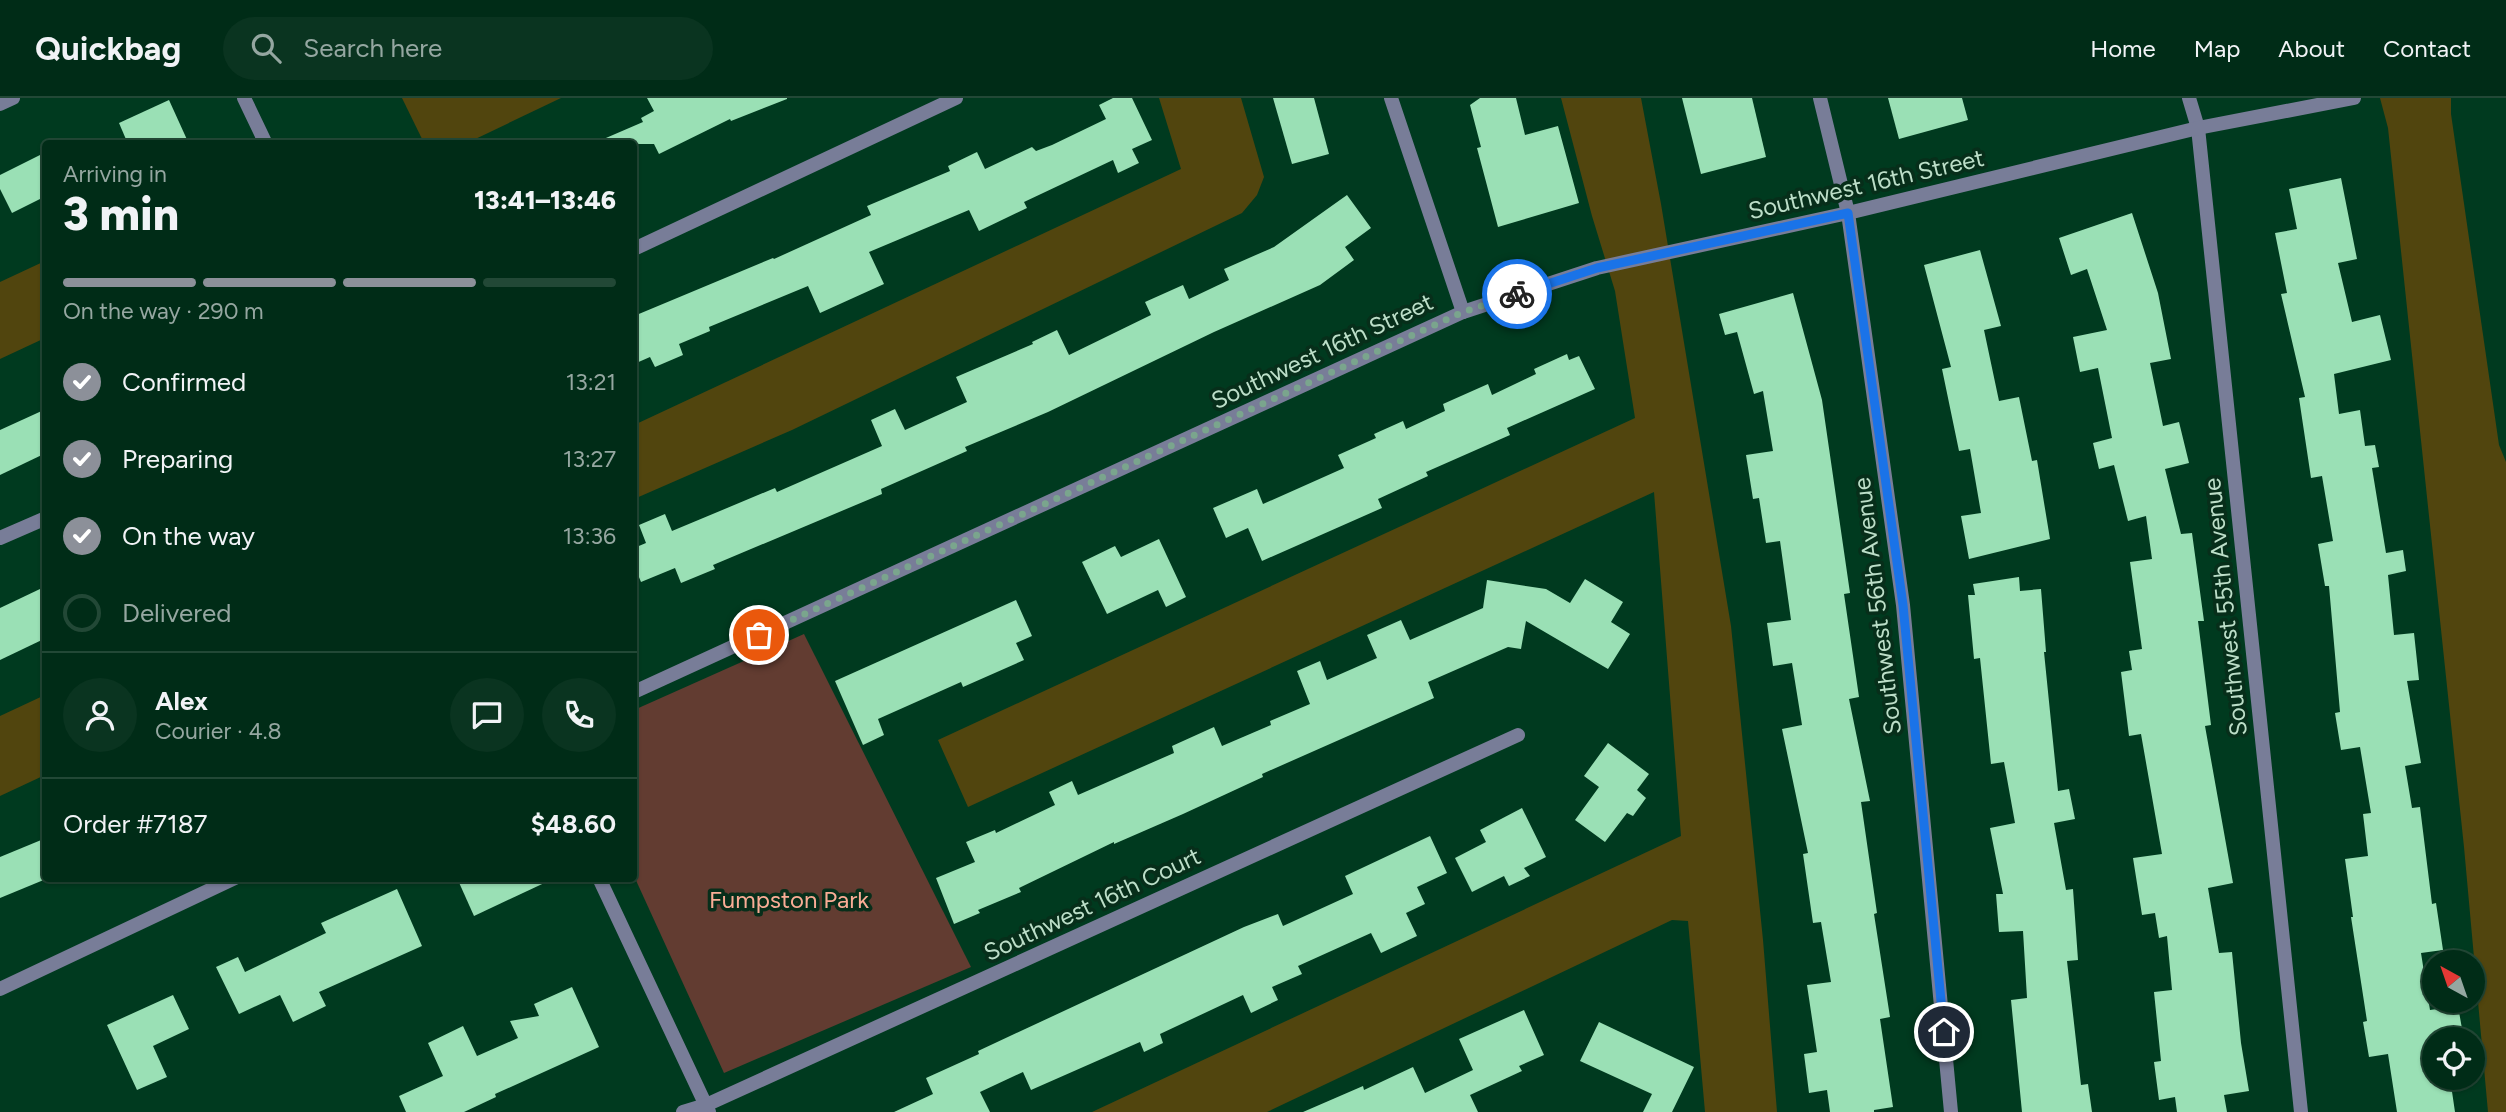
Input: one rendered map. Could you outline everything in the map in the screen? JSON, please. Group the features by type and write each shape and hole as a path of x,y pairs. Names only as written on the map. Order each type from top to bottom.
{"street":[{"path":"0,104 13,98"},
{"path":"244,98 264,140"},
{"path":"637,249 956,98"},
{"path":"1391,98 1463,312"},
{"name":"Southwest 56th Avenue","path":"1820,98 1848,213 1903,605 1951,1112"},
{"name":"Southwest 55th Avenue","path":"2189,98 2198,128 2301,1112"},
{"name":"Southwest 16th Street","path":"637,691 1463,312 1597,268 1848,213 2198,128 2348,99"},
{"path":"0,538 42,520"},
{"name":"Southwest 16th Court","path":"683,1112 707,1109 1518,735"},
{"path":"0,989 227,882"},
{"path":"601,882 707,1109"}],"green space":[{"name":"Fumpston Park","path":"804,634 971,967 724,1073 637,882 637,709"}],"shaded area":[{"path":"402,98 561,98 473,140 423,140"},
{"path":"1159,98 1241,98 1264,177 1257,195 1242,213 792,430 637,498 637,424 1181,169"},
{"path":"1561,98 1641,98 1731,626 1763,940 1777,1112 1705,1112 1688,921 1672,920 1267,1112 1092,1112 1681,836 1654,492 968,807 938,740 1635,418 1615,291"},
{"path":"2380,98 2451,98 2451,114 2499,445 2506,462 2506,1112 2488,1112 2485,1027 2480,1027 2479,1013 2485,1013 2485,950 2473,950 2388,128"},
{"path":"42,262 42,339 0,359 0,282"},
{"path":"42,696 42,776 0,796 0,716"}],"building":[{"path":"647,98 787,98 731,121 730,119 659,154 654,144 637,144 637,140 601,140 643,122 641,118 654,111"},
{"path":"1113,98 1132,98 1152,140 1132,149 1139,163 1118,173 1113,160 1024,202 1027,208 979,231 969,210 869,252 884,284 820,313 808,286 709,327 710,331 679,344 683,355 655,367 650,357 637,363 637,315 774,259 871,215 867,206 950,171 948,166 977,152 985,169 1032,147 1036,151 1052,145 1106,119 1099,105"},
{"path":"1273,98 1314,98 1329,154 1292,164"},
{"path":"1480,98 1516,98 1525,135 1558,126 1579,203 1498,227 1477,148 1481,147 1470,105"},
{"path":"1682,98 1752,98 1766,157 1701,174"},
{"path":"1888,98 1962,98 1968,120 1899,139"},
{"path":"169,100 187,140 126,140 119,123"},
{"path":"42,154 42,198 12,213 0,189 0,175"},
{"path":"2341,178 2357,259 2338,263 2352,322 2380,315 2391,360 2334,374 2339,414 2360,410 2365,446 2375,445 2379,467 2372,468 2386,553 2403,550 2406,571 2388,575 2394,635 2414,633 2419,680 2407,681 2421,763 2405,766 2412,808 2420,807 2432,904 2436,903 2443,950 2422,950 2421,953 2422,1013 2459,1013 2462,1027 2422,1027 2422,1090 2452,1090 2455,1112 2397,1112 2388,1054 2369,1057 2363,1022 2367,1021 2345,859 2368,856 2363,814 2371,813 2360,747 2341,750 2335,713 2340,712 2329,586 2325,586 2318,544 2333,541 2322,476 2311,478 2299,398 2305,397 2281,294 2287,293 2275,233 2297,229 2289,189"},
{"path":"1347,195 1371,228 1345,247 1354,260 1320,285 1214,332 1048,412 965,447 967,451 881,489 882,494 713,565 715,569 681,583 675,568 641,582 637,572 637,547 646,543 639,525 665,514 672,531 775,488 777,492 882,446 871,420 895,409 905,430 967,402 956,377 1033,344 1032,342 1057,330 1069,355 1151,315 1145,302 1183,285 1189,299 1229,280 1224,269 1274,247"},
{"path":"2132,213 2158,293 2171,359 2150,363 2163,426 2179,422 2189,463 2165,469 2181,534 2192,533 2204,621 2198,621 2211,725 2205,726 2233,883 2208,888 2219,953 2232,952 2241,1043 2249,1091 2224,1095 2227,1112 2177,1112 2175,1097 2159,1100 2154,1062 2161,1061 2154,992 2172,990 2167,936 2159,938 2155,913 2142,915 2133,858 2162,854 2141,734 2129,736 2121,672 2132,670 2129,651 2142,649 2130,562 2152,559 2146,516 2128,521 2114,465 2099,469 2093,443 2112,438 2098,368 2080,372 2073,337 2107,330 2087,269 2071,275 2059,238"},
{"path":"1980,250 2001,326 1984,330 1999,401 2019,397 2032,461 2037,460 2050,539 1969,559 1961,516 1981,513 1970,449 1959,451 1942,369 1951,367 1924,265"},
{"path":"1793,293 1822,400 1850,593 1844,594 1859,697 1849,699 1870,801 1861,802 1890,1017 1880,1019 1893,1107 1874,1112 1830,1112 1827,1090 1809,1093 1804,1054 1817,1052 1807,985 1831,982 1821,922 1813,923 1803,854 1808,853 1782,729 1802,725 1792,663 1773,666 1767,623 1791,620 1780,541 1766,543 1759,498 1753,499 1746,455 1773,451 1763,391 1754,394 1737,332 1725,335 1719,314"},
{"path":"1567,354 1569,360 1579,356 1595,389 1507,428 1510,435 1426,472 1428,476 1378,499 1382,508 1262,561 1248,528 1226,538 1213,508 1257,489 1263,504 1344,468 1338,455 1376,438 1374,434 1403,421 1406,429 1445,411 1443,404 1488,384 1492,395 1536,374 1534,369"},
{"path":"42,411 42,455 0,475 0,430"},
{"path":"1159,539 1186,597 1166,607 1158,590 1107,614 1082,562 1115,546 1121,557"},
{"path":"2019,577 2020,591 2041,589 2044,652 2058,791 2069,789 2075,819 2054,823 2066,890 2073,889 2078,960 2067,961 2081,1085 2088,1084 2092,1112 2022,1112 2011,1000 2027,998 2023,931 1999,932 1996,894 2003,894 1990,828 2015,823 2004,762 1991,764 1980,658 1974,659 1968,595 1975,595 1973,584"},
{"path":"1585,579 1623,602 1611,622 1630,634 1608,669 1526,621 1521,649 1508,647 1428,682 1434,698 1262,774 1263,777 1183,814 1114,842 1019,888 1021,892 978,910 980,913 954,924 936,878 975,862 966,842 995,830 996,833 1055,805 1049,792 1072,781 1078,795 1174,753 1172,746 1214,727 1222,746 1271,725 1270,721 1310,704 1297,671 1320,661 1327,680 1377,658 1367,635 1401,620 1410,640 1483,608 1487,580 1546,589 1570,603"},
{"path":"40,589 42,640 0,660 0,608"},
{"path":"1016,600 1032,636 1016,643 1024,660 963,687 961,682 878,719 884,735 863,745 835,681"},
{"path":"1608,743 1649,774 1637,790 1646,798 1633,816 1627,813 1605,842 1575,820 1599,787 1584,776"},
{"path":"1522,808 1546,857 1524,868 1530,876 1509,886 1504,876 1472,892 1455,858 1486,842 1480,830"},
{"path":"1430,836 1447,873 1417,887 1425,904 1406,913 1417,936 1381,953 1371,933 1298,966 1302,974 1272,987 1278,1000 1251,1013 1243,995 1160,1034 1163,1043 1144,1052 1140,1042 1031,1090 1023,1072 980,1092 990,1112 894,1112 933,1094 926,1078 979,1054 978,1051 1244,927 1278,914 1283,926 1353,894 1345,876"},
{"path":"42,840 42,881 0,898 0,857"},
{"path":"459,882 546,882 474,916"},
{"path":"397,889 422,946 319,992 326,1006 293,1022 280,995 239,1014 216,967 238,957 245,972 326,933 321,923"},
{"path":"572,987 599,1047 495,1094 496,1097 464,1112 406,1112 399,1096 443,1076 428,1043 463,1026 477,1056 518,1038 510,1021 539,1016 534,1004"},
{"path":"173,995 189,1029 153,1046 167,1077 137,1090 107,1025"},
{"path":"1524,1010 1544,1055 1519,1066 1522,1071 1470,1095 1478,1112 1303,1112 1363,1086 1364,1090 1413,1067 1425,1093 1473,1070 1459,1039"},
{"path":"1599,1022 1694,1067 1672,1112 1643,1112 1652,1094 1580,1061"}],"way so far":[{"path":"759,635 1463,312 1517,294"}],"route":[{"path":"1517,294 1597,268 1848,213 1903,605 1944,1032"}]}
